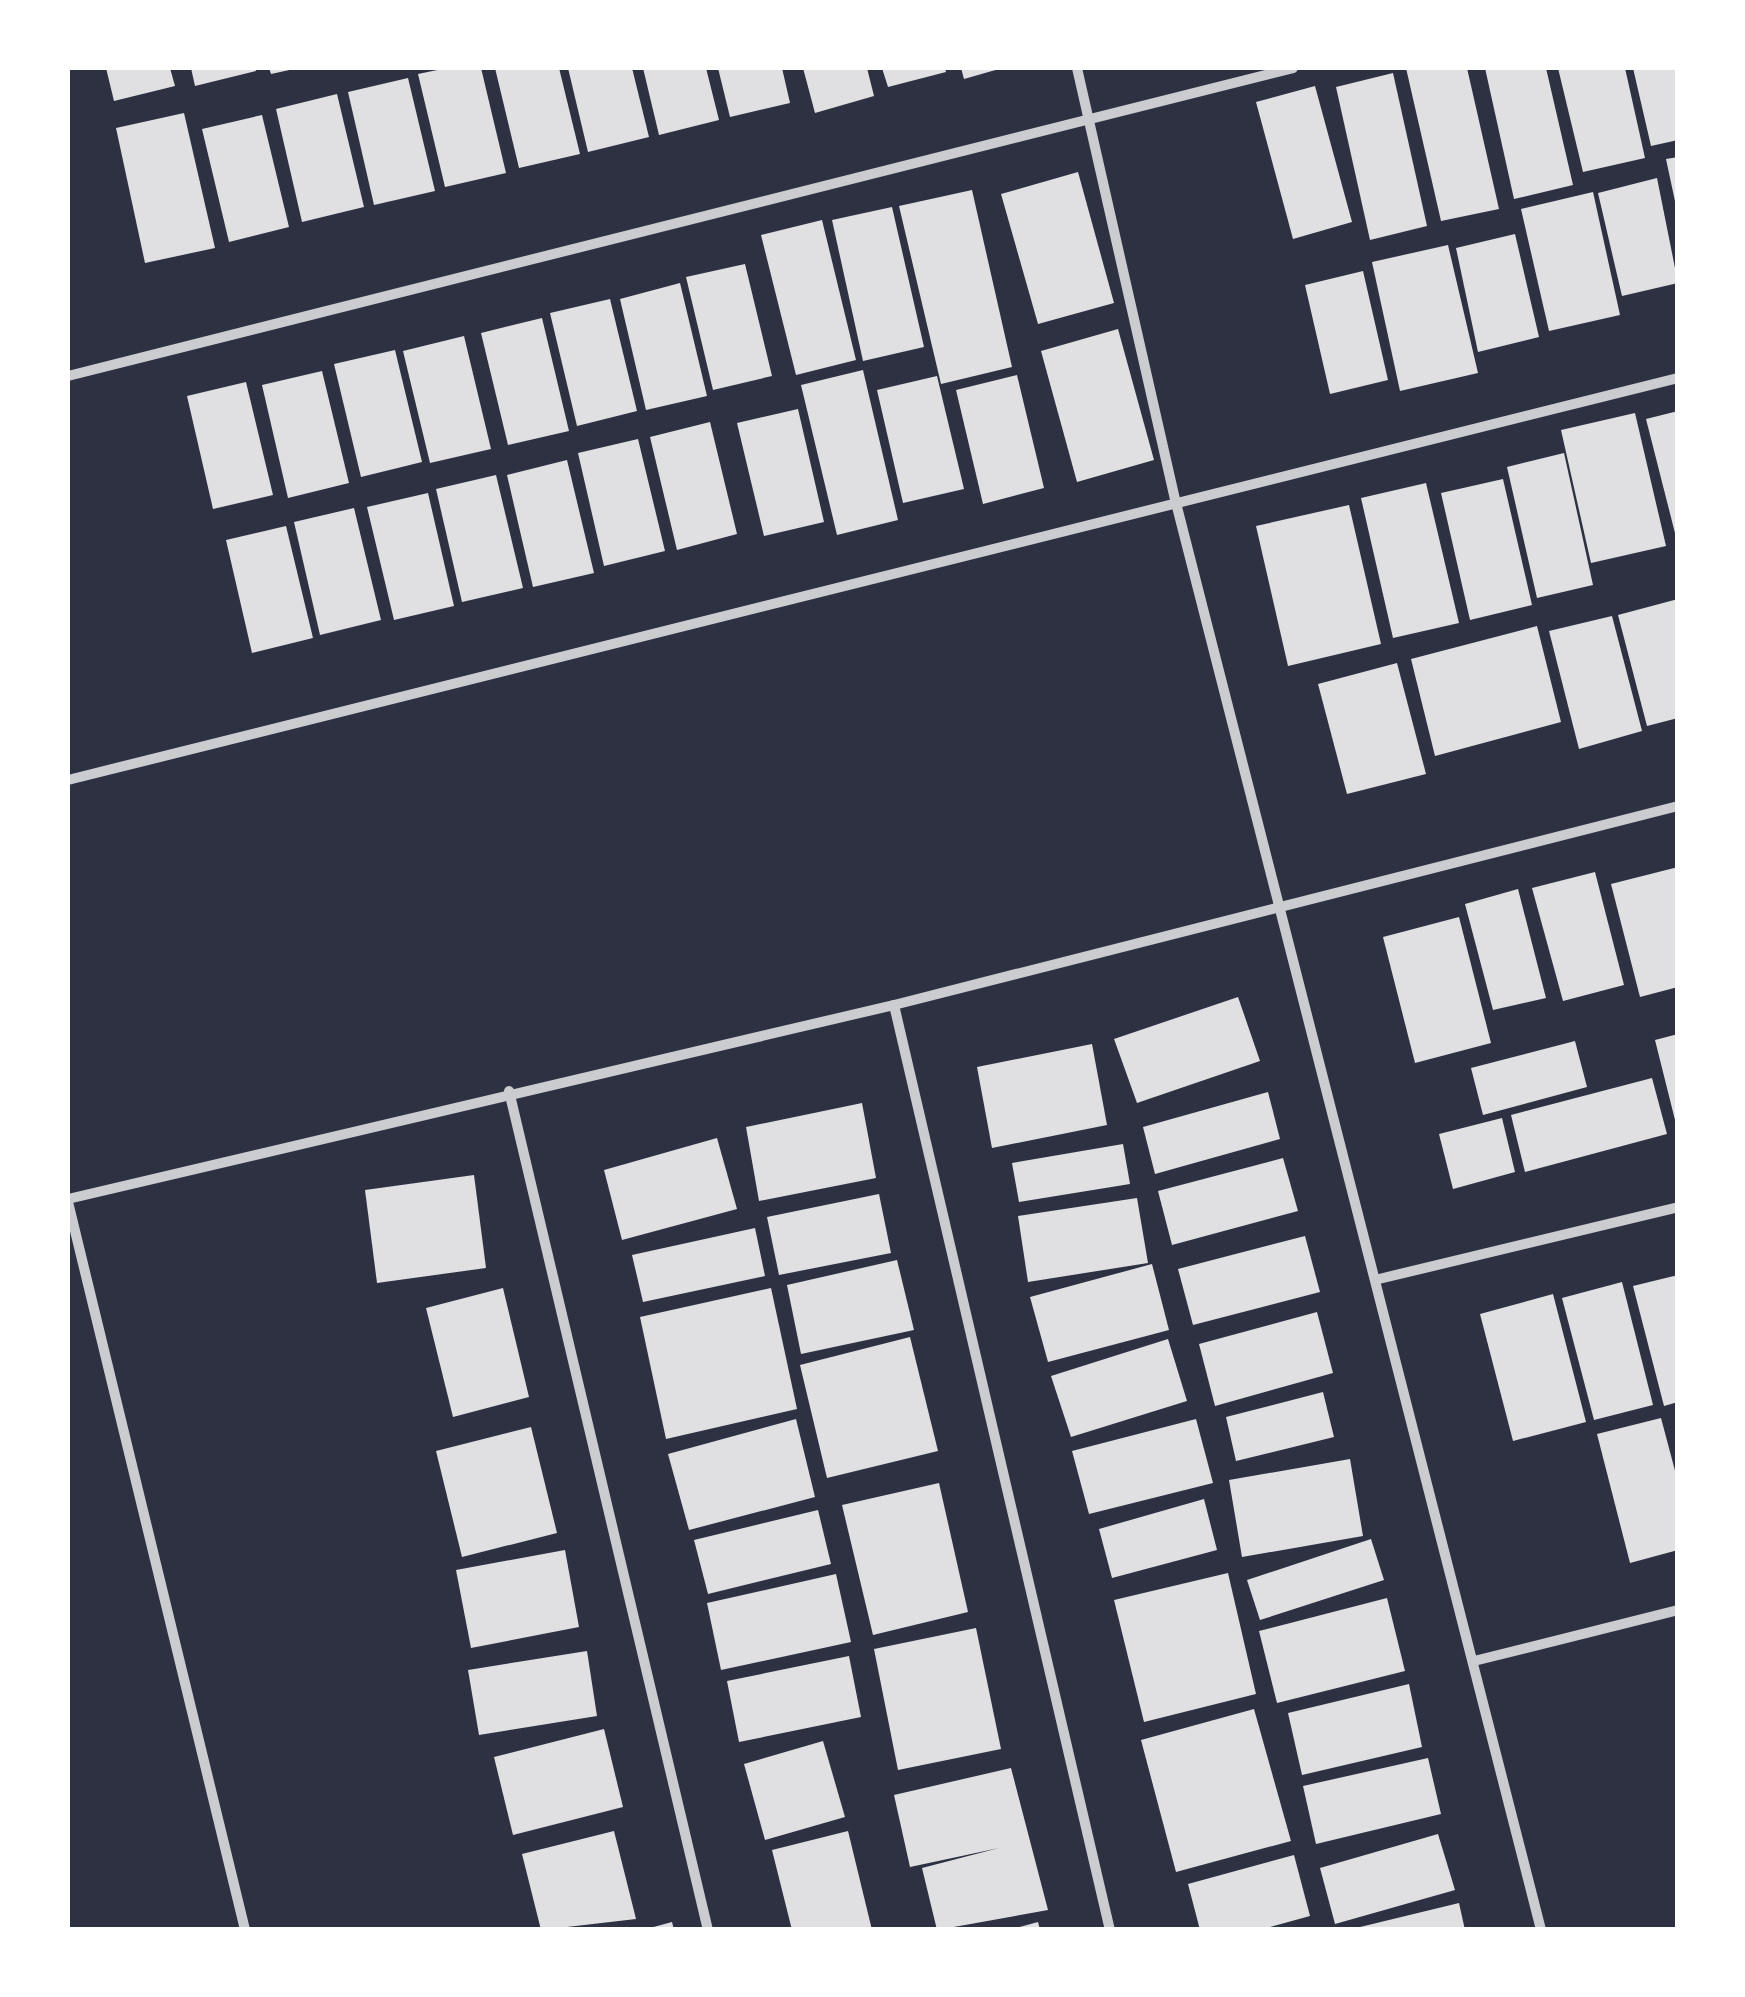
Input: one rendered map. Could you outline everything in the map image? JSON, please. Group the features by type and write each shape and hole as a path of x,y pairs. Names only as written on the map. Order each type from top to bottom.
{"street":[{"path":"1077,68 1176,502 1285,904 1541,1930"},
{"path":"68,376 1293,68"},
{"path":"68,780 1678,378"},
{"path":"245,1930 68,1200 509,1092 894,1006 1678,806"},
{"path":"894,1006 1110,1930"},
{"path":"509,1092 708,1930"},
{"path":"1379,1279 1678,1207"},
{"path":"1474,1662 1678,1610"}],"building":[{"path":"106,68 170,68 175,86 114,101"},
{"path":"191,68 255,68 256,71 195,86"},
{"path":"269,68 294,68 294,69 271,74"},
{"path":"447,68 481,68 506,173 445,187 418,74"},
{"path":"495,68 559,68 580,154 519,168"},
{"path":"568,68 632,68 649,137 588,152"},
{"path":"643,68 706,68 719,120 659,135"},
{"path":"718,68 782,68 790,103 730,117"},
{"path":"803,68 867,68 874,96 815,113"},
{"path":"882,68 945,68 946,72 888,87"},
{"path":"961,68 998,68 999,69 964,79"},
{"path":"1406,68 1467,68 1499,209 1441,221"},
{"path":"1485,68 1546,68 1573,185 1514,199"},
{"path":"1558,68 1625,68 1645,158 1583,172"},
{"path":"1633,68 1678,68 1678,140 1651,146"},
{"path":"1393,73 1427,226 1370,240 1336,87"},
{"path":"408,78 435,191 374,205 348,92"},
{"path":"1315,86 1352,222 1293,239 1256,102"},
{"path":"337,94 364,207 302,222 276,109"},
{"path":"184,113 215,248 145,263 116,128"},
{"path":"262,115 289,227 229,242 202,129"},
{"path":"1678,157 1678,206 1676,206 1666,159"},
{"path":"1078,172 1114,303 1038,324 1001,194"},
{"path":"1657,178 1678,283 1622,296 1598,193"},
{"path":"972,190 1012,367 941,384 899,206"},
{"path":"1593,192 1620,315 1549,331 1521,209"},
{"path":"892,207 924,347 863,361 832,220"},
{"path":"822,220 856,360 796,375 761,235"},
{"path":"1515,234 1539,337 1478,352 1456,248"},
{"path":"1448,245 1478,373 1400,391 1372,262"},
{"path":"745,264 772,376 713,390 686,277"},
{"path":"1363,271 1388,380 1330,394 1305,285"},
{"path":"680,283 707,396 646,410 620,299"},
{"path":"610,299 637,411 577,426 550,313"},
{"path":"542,318 569,431 508,445 481,333"},
{"path":"1118,329 1154,460 1077,482 1041,351"},
{"path":"464,336 491,449 430,463 403,351"},
{"path":"395,350 422,462 361,477 334,364"},
{"path":"863,370 898,520 837,535 801,385"},
{"path":"322,371 349,483 288,498 262,385"},
{"path":"1017,375 1044,488 983,504 956,390"},
{"path":"937,376 964,489 903,503 877,390"},
{"path":"246,382 273,495 213,509 187,396"},
{"path":"798,409 824,522 764,536 737,423"},
{"path":"1678,411 1678,537 1676,537 1646,419"},
{"path":"1635,413 1666,546 1591,563 1561,430"},
{"path":"710,422 737,534 677,550 650,437"},
{"path":"638,439 665,551 604,566 578,453"},
{"path":"1564,453 1593,585 1537,598 1507,467"},
{"path":"567,460 594,573 533,587 507,475"},
{"path":"496,475 523,588 462,602 436,489"},
{"path":"1503,479 1532,605 1470,620 1441,493"},
{"path":"1426,483 1459,623 1393,638 1361,498"},
{"path":"428,493 454,606 394,620 367,507"},
{"path":"1349,505 1381,644 1288,666 1256,526"},
{"path":"354,508 381,620 320,635 294,522"},
{"path":"286,526 313,638 252,653 226,540"},
{"path":"1678,599 1678,718 1647,726 1618,615"},
{"path":"1612,616 1642,731 1579,749 1549,631"},
{"path":"1537,626 1561,722 1435,756 1411,659"},
{"path":"1397,663 1426,774 1347,794 1318,684"},
{"path":"1678,867 1678,987 1640,997 1611,884"},
{"path":"1595,872 1624,985 1563,1001 1532,888"},
{"path":"1518,889 1546,998 1493,1010 1465,904"},
{"path":"1459,917 1491,1043 1415,1063 1383,937"},
{"path":"1238,997 1260,1061 1137,1103 1114,1039"},
{"path":"1678,1034 1678,1123 1676,1124 1655,1040"},
{"path":"1575,1041 1587,1087 1483,1115 1471,1068"},
{"path":"1092,1044 1107,1125 992,1148 977,1067"},
{"path":"1652,1078 1667,1134 1525,1172 1511,1115"},
{"path":"1268,1092 1280,1139 1155,1174 1143,1127"},
{"path":"862,1103 876,1178 759,1201 746,1127"},
{"path":"1502,1118 1515,1172 1453,1189 1439,1134"},
{"path":"717,1138 737,1209 622,1240 604,1170"},
{"path":"1123,1144 1130,1184 1019,1202 1012,1163"},
{"path":"1283,1158 1298,1211 1172,1245 1158,1191"},
{"path":"474,1175 486,1268 377,1283 365,1190"},
{"path":"879,1194 891,1253 779,1275 767,1217"},
{"path":"1137,1198 1148,1263 1028,1282 1018,1216"},
{"path":"755,1228 765,1276 643,1302 632,1255"},
{"path":"1305,1236 1320,1292 1193,1325 1178,1269"},
{"path":"897,1260 914,1330 801,1354 787,1285"},
{"path":"1152,1264 1169,1330 1048,1362 1030,1297"},
{"path":"1678,1275 1678,1402 1664,1406 1633,1286"},
{"path":"1622,1282 1653,1405 1594,1420 1562,1298"},
{"path":"503,1288 529,1397 453,1417 426,1308"},
{"path":"771,1288 797,1409 666,1439 640,1317"},
{"path":"1553,1294 1586,1422 1513,1441 1480,1314"},
{"path":"1317,1312 1333,1373 1215,1406 1199,1344"},
{"path":"910,1337 938,1451 827,1478 800,1365"},
{"path":"1168,1339 1187,1401 1071,1437 1051,1376"},
{"path":"1323,1392 1334,1437 1236,1461 1226,1417"},
{"path":"1661,1418 1678,1482 1678,1550 1630,1563 1597,1434"},
{"path":"796,1419 815,1497 689,1530 668,1454"},
{"path":"1196,1419 1213,1483 1089,1514 1072,1451"},
{"path":"531,1427 557,1533 462,1557 436,1451"},
{"path":"1350,1459 1363,1536 1242,1557 1229,1480"},
{"path":"939,1483 968,1612 873,1635 842,1505"},
{"path":"1204,1499 1217,1550 1112,1578 1099,1529"},
{"path":"818,1510 831,1564 708,1594 694,1540"},
{"path":"1371,1539 1384,1580 1260,1620 1247,1580"},
{"path":"565,1550 579,1627 471,1648 456,1570"},
{"path":"1228,1573 1256,1694 1144,1722 1114,1600"},
{"path":"836,1574 851,1642 721,1670 707,1603"},
{"path":"1387,1598 1405,1671 1277,1703 1259,1631"},
{"path":"976,1628 1001,1749 898,1770 874,1649"},
{"path":"587,1651 597,1716 479,1735 468,1670"},
{"path":"849,1656 861,1717 739,1742 727,1681"},
{"path":"1409,1684 1422,1747 1302,1775 1288,1713"},
{"path":"1254,1709 1291,1841 1176,1872 1141,1740"},
{"path":"604,1729 623,1807 513,1835 494,1757"},
{"path":"823,1741 845,1817 765,1840 744,1764"},
{"path":"1428,1758 1441,1814 1316,1844 1303,1786"},
{"path":"1011,1768 1048,1910 937,1930 922,1868 999,1848 910,1867 894,1795"},
{"path":"614,1831 636,1919 541,1930 522,1854"},
{"path":"848,1831 872,1930 792,1930 772,1850"},
{"path":"1438,1834 1455,1890 1335,1924 1320,1868"},
{"path":"1294,1855 1310,1916 1259,1930 1200,1930 1188,1884"},
{"path":"1459,1903 1465,1930 1356,1930 1356,1928"},
{"path":"672,1922 674,1930 650,1930 650,1928"},
{"path":"1038,1922 1040,1930 1016,1930 1016,1928"}]}
